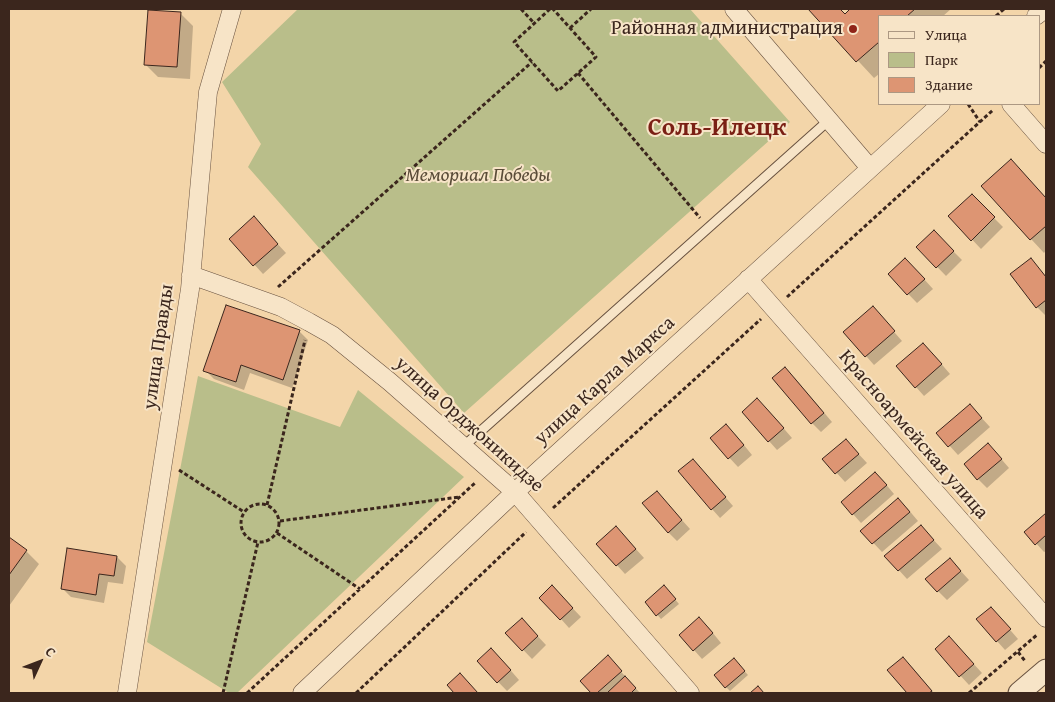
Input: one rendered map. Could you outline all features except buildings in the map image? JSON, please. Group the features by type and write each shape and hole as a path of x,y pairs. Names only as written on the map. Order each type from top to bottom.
{"street":[{"name":"улица Правды","path":"127,693 191,275 208,92 232,9"},
{"path":"734,9 870,168"},
{"name":"улица Карла Маркса","path":"302,693 515,492 940,105"},
{"path":"1012,105 1046,144"},
{"name":"улица Орджоникидзе","path":"191,275 281,307 310,322 332,335 390,382 515,492 690,693"},
{"name":"Красноармейская улица","path":"748,279 1043,626"},
{"path":"1020,693 1046,670"}],"lane":[{"path":"464,446 829,120"}],"path":[{"path":"521,9 534,23"},
{"path":"552,9 596,57 558,91 514,42 552,9"},
{"path":"570,28 591,9"},
{"path":"262,301 532,62"},
{"path":"578,73 708,228"},
{"path":"969,105 980,122"},
{"path":"356,693 539,520 994,110"},
{"path":"267,505 310,322"},
{"path":"163,461 244,512"},
{"path":"247,693 489,469"},
{"path":"280,522 459,497"},
{"path":"256,504 267,505 275,510 280,522 277,533 268,541 258,542 247,538 243,532 241,518 244,512 256,504"},
{"path":"277,533 360,589"},
{"path":"223,693 258,542"},
{"path":"969,693 1043,626"}],"green space":[{"name":"Мемориал Победы","path":"298,9 690,9 790,122 464,413 248,167 261,144 222,82"},
{"path":"198,376 340,427 358,390 464,477 237,693 229,693 147,642"}],"place":[{"name":"Районная администрация","path":"853,29"}],"district":[{"name":"Соль-Илецк","path":"717,129"}]}
